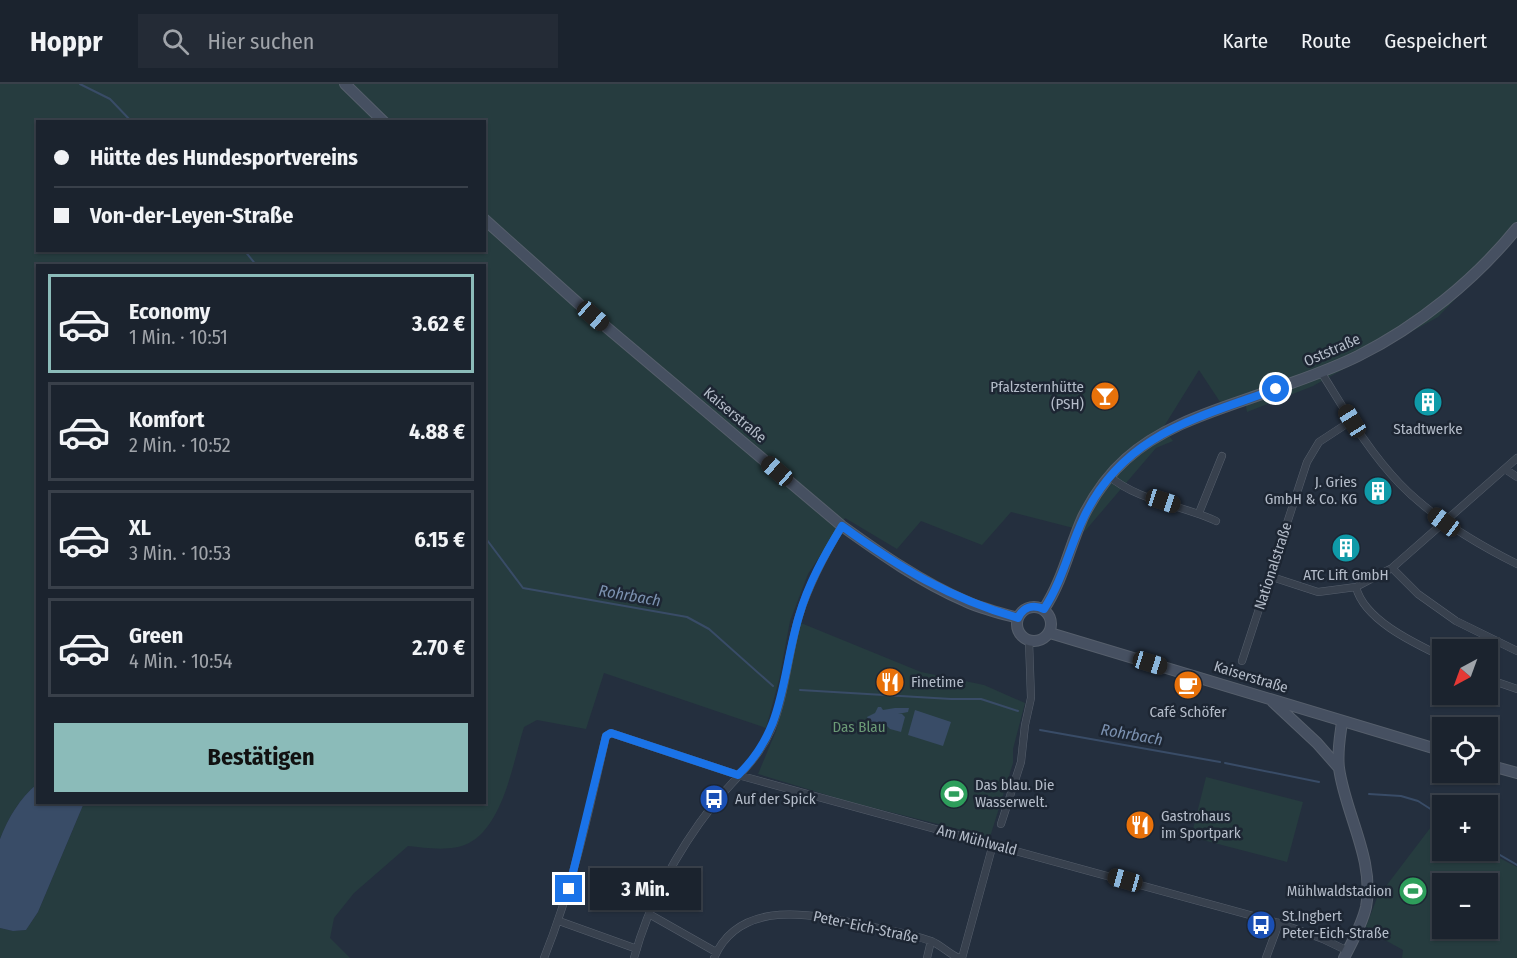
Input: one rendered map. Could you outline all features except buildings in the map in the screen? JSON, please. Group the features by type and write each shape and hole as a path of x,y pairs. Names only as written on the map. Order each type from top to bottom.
{"main road":[{"path":"345,84 382,120"},
{"name":"Kaiserstraße","path":"486,221 587,311 842,526 887,557 939,588 983,608 1018,618"},
{"name":"Oststraße","path":"1044,609 1059,584 1083,519 1109,476 1140,448 1179,425 1321,372 1388,339 1435,306 1476,271 1517,228"},
{"path":"1029,607 1044,609 1051,619 1050,633 1040,641 1029,640 1020,634 1017,624 1020,614 1029,607"},
{"name":"Kaiserstraße","path":"1050,633 1432,748"},
{"path":"1268,698 1297,723 1340,773"},
{"path":"1342,722 1338,748 1340,773 1363,858 1367,885 1366,905 1361,922 1346,954"},
{"path":"1498,768 1517,773"}],"street":[{"path":"1321,372 1373,452 1399,484 1444,522 1517,564"},
{"name":"Nationalstraße","path":"1242,661 1307,462 1319,442 1352,421"},
{"path":"1199,513 1222,456"},
{"path":"1269,576 1317,591 1356,587 1392,568 1517,458"},
{"path":"1505,469 1517,477"},
{"path":"1109,476 1126,488 1216,521"},
{"path":"634,958 660,891 683,849 712,807 751,763 771,731 799,616 818,569 842,526"},
{"path":"1392,568 1418,594 1456,621 1517,651"},
{"path":"1356,587 1359,597 1379,621 1432,651"},
{"path":"1001,824 1021,762 1031,698 1029,640"},
{"path":"1498,682 1517,689"},
{"name":"Am Mühlwald","path":"559,921 580,850 606,736 611,733 738,775 1279,922 1323,939 1346,954"},
{"path":"960,958 993,844"},
{"path":"650,914 715,955"},
{"name":"Peter-Eich-Straße","path":"715,955 727,939 746,924 779,914 816,915 880,928 931,941 960,958"},
{"path":"544,958 559,921 637,949"},
{"path":"1266,958 1279,922"},
{"path":"927,958 931,941"}],"green space":[{"path":"0,84 1517,84 1517,235 1438,317 1313,386 1247,412 1245,401 1224,408 1199,370 1163,428 1173,441 1156,448 1085,531 1011,512 982,545 921,521 897,549 845,518 808,574 790,621 779,680 766,728 604,673 586,729 537,720 524,727 499,807 481,834 469,843 455,848 408,846 354,893 334,918 330,938 350,958 0,958 0,928 13,931 26,930 38,912 84,804 486,804 486,264 36,264 36,785 15,809 0,839"},
{"name":"Das Blau","path":"801,623 921,672 984,685 1025,703 1013,749 1013,763 990,837 850,802 758,774 776,731"},
{"path":"1206,777 1303,802 1287,862 1191,837"},
{"name":"Mühlwaldstadion","path":"1432,826 1432,861 1498,861 1498,857 1517,867 1517,958 1402,958 1403,950 1365,929 1377,898"}],"water":[{"path":"878,707 883,710 909,708 908,712 898,714 905,717 901,732 890,729 886,725 881,726 870,722 867,717 875,713"},
{"path":"915,710 951,722 943,746 908,735"},
{"path":"36,785 36,804 84,804 38,912 26,930 13,931 0,928 0,839 15,809"}],"waterway":[{"name":"Rohrbach","path":"80,84 110,99 130,120"},
{"name":"Rohrbach","path":"246,252 255,264"},
{"name":"Rohrbach","path":"486,539 523,588 687,617 709,629 773,686"},
{"name":"Rohrbach","path":"800,690 981,699 1018,711"},
{"name":"Rohrbach","path":"1040,730 1220,762"},
{"name":"Rohrbach","path":"1225,763 1319,782"},
{"name":"Rohrbach","path":"1369,794 1401,796 1418,801 1432,810"},
{"name":"Rohrbach","path":"1498,854 1517,865"}],"place":[{"name":"Pfalzsternhütte (PSH)","path":"1105,396"},
{"name":"Stadtwerke","path":"1428,402"},
{"name":"J. Gries GmbH & Co. KG","path":"1378,491"},
{"name":"ATC Lift GmbH","path":"1346,548"},
{"name":"Finetime","path":"890,682"},
{"name":"Café Schöfer","path":"1188,685"},
{"name":"Das blau. Die Wasserwelt.","path":"954,794"},
{"name":"Auf der Spick","path":"714,799"},
{"name":"Gastrohaus im Sportpark","path":"1140,825"},
{"name":"Mühlwaldstadion","path":"1413,891"},
{"name":"St.Ingbert Peter-Eich-Straße","path":"1261,925"}],"route":[{"path":"569,889 608,734 611,733 738,775 751,763 771,731 799,616 810,587 842,526 921,579 965,601 1018,618 1029,607 1044,609 1059,584 1092,501 1109,476 1125,460 1153,439 1179,425 1276,389"}]}
